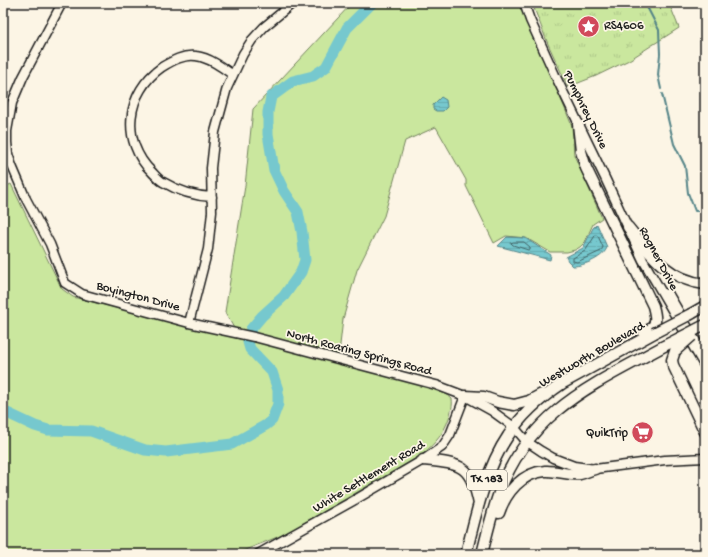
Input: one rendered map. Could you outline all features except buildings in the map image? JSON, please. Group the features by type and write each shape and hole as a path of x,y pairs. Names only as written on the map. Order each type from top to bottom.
{"main road":[{"path":"578,124 581,151 586,168 653,306 655,314 653,328 620,351"},
{"path":"628,227 651,255 669,271 684,280 705,284"},
{"name":"Westworth Boulevard","path":"466,554 479,505 493,464 514,427 533,406 564,383 620,351 705,306"},
{"path":"705,325 675,351 672,360 705,432"},
{"name":"Westworth Boulevard","path":"482,552 499,493 510,468 526,441 546,420 588,388 705,325"},
{"path":"580,374 588,388"},
{"path":"465,396 484,397 498,402 514,405 564,383"},
{"path":"423,460 452,463 464,469 471,477 477,492 479,505"},
{"path":"482,552 490,542 505,497 512,488 533,474 546,471 580,474 595,469"}],"street":[{"name":"Boyington Drive","path":"62,3 23,77 12,103 6,142 12,166 26,199 50,244 65,283 82,294 189,323 208,249 211,227 211,168 215,132 227,88 243,54 252,40 264,27 293,3"},
{"name":"Pumphrey Drive","path":"524,3 533,28 628,227"},
{"path":"212,197 189,194 162,182 145,166 138,156 134,146 131,132 131,115 134,102 147,79 162,67 179,58 196,56 211,60 233,75"},
{"name":"Rogner Drive","path":"628,227 705,355"},
{"name":"Rogner Drive","path":"628,227 643,260 705,367"},
{"name":"North Roaring Springs Road","path":"189,323 254,337 436,385 465,396 492,411 514,427 526,441 553,458 574,466 595,469 665,460 705,458"},
{"name":"White Settlement Road","path":"258,554 341,508 423,460 442,447 450,434 465,396"}],"green space":[{"path":"352,3 522,3 572,126 574,155 602,218 593,224 585,242 580,247 567,252 550,252 526,238 506,236 494,243 466,186 466,180 436,127 405,141 384,216 357,270 343,319 338,362 442,390 452,399 452,408 444,429 432,446 423,454 285,534 235,554 3,554 3,188 11,184 62,289 73,297 240,339 225,312 245,186 253,109"},
{"path":"532,3 669,3 679,28 629,60 596,76 568,87 548,44"}],"water":[{"path":"441,97 446,100 447,107 443,111 436,111 433,109 433,105"},
{"path":"597,224 607,247 605,251 593,260 578,266 573,266 566,257 583,248 593,228"},
{"path":"507,237 525,238 551,255 550,260 498,246"}],"waterway":[{"path":"3,411 35,426 48,430 91,431 145,450 166,452 232,444 266,425 272,420 278,404 278,390 272,372 250,349 248,342 251,329 262,316 284,296 301,272 305,260 298,212 284,191 274,170 268,134 268,112 271,97 293,81 313,76 326,67 347,28 372,3"},
{"path":"645,3 659,30 660,54 658,75 661,89"},
{"path":"662,94 674,144 685,166 688,193 695,211 705,211"}],"place":[{"name":"RS4606","path":"589,26"},
{"name":"QuikTrip","path":"643,433"}]}
